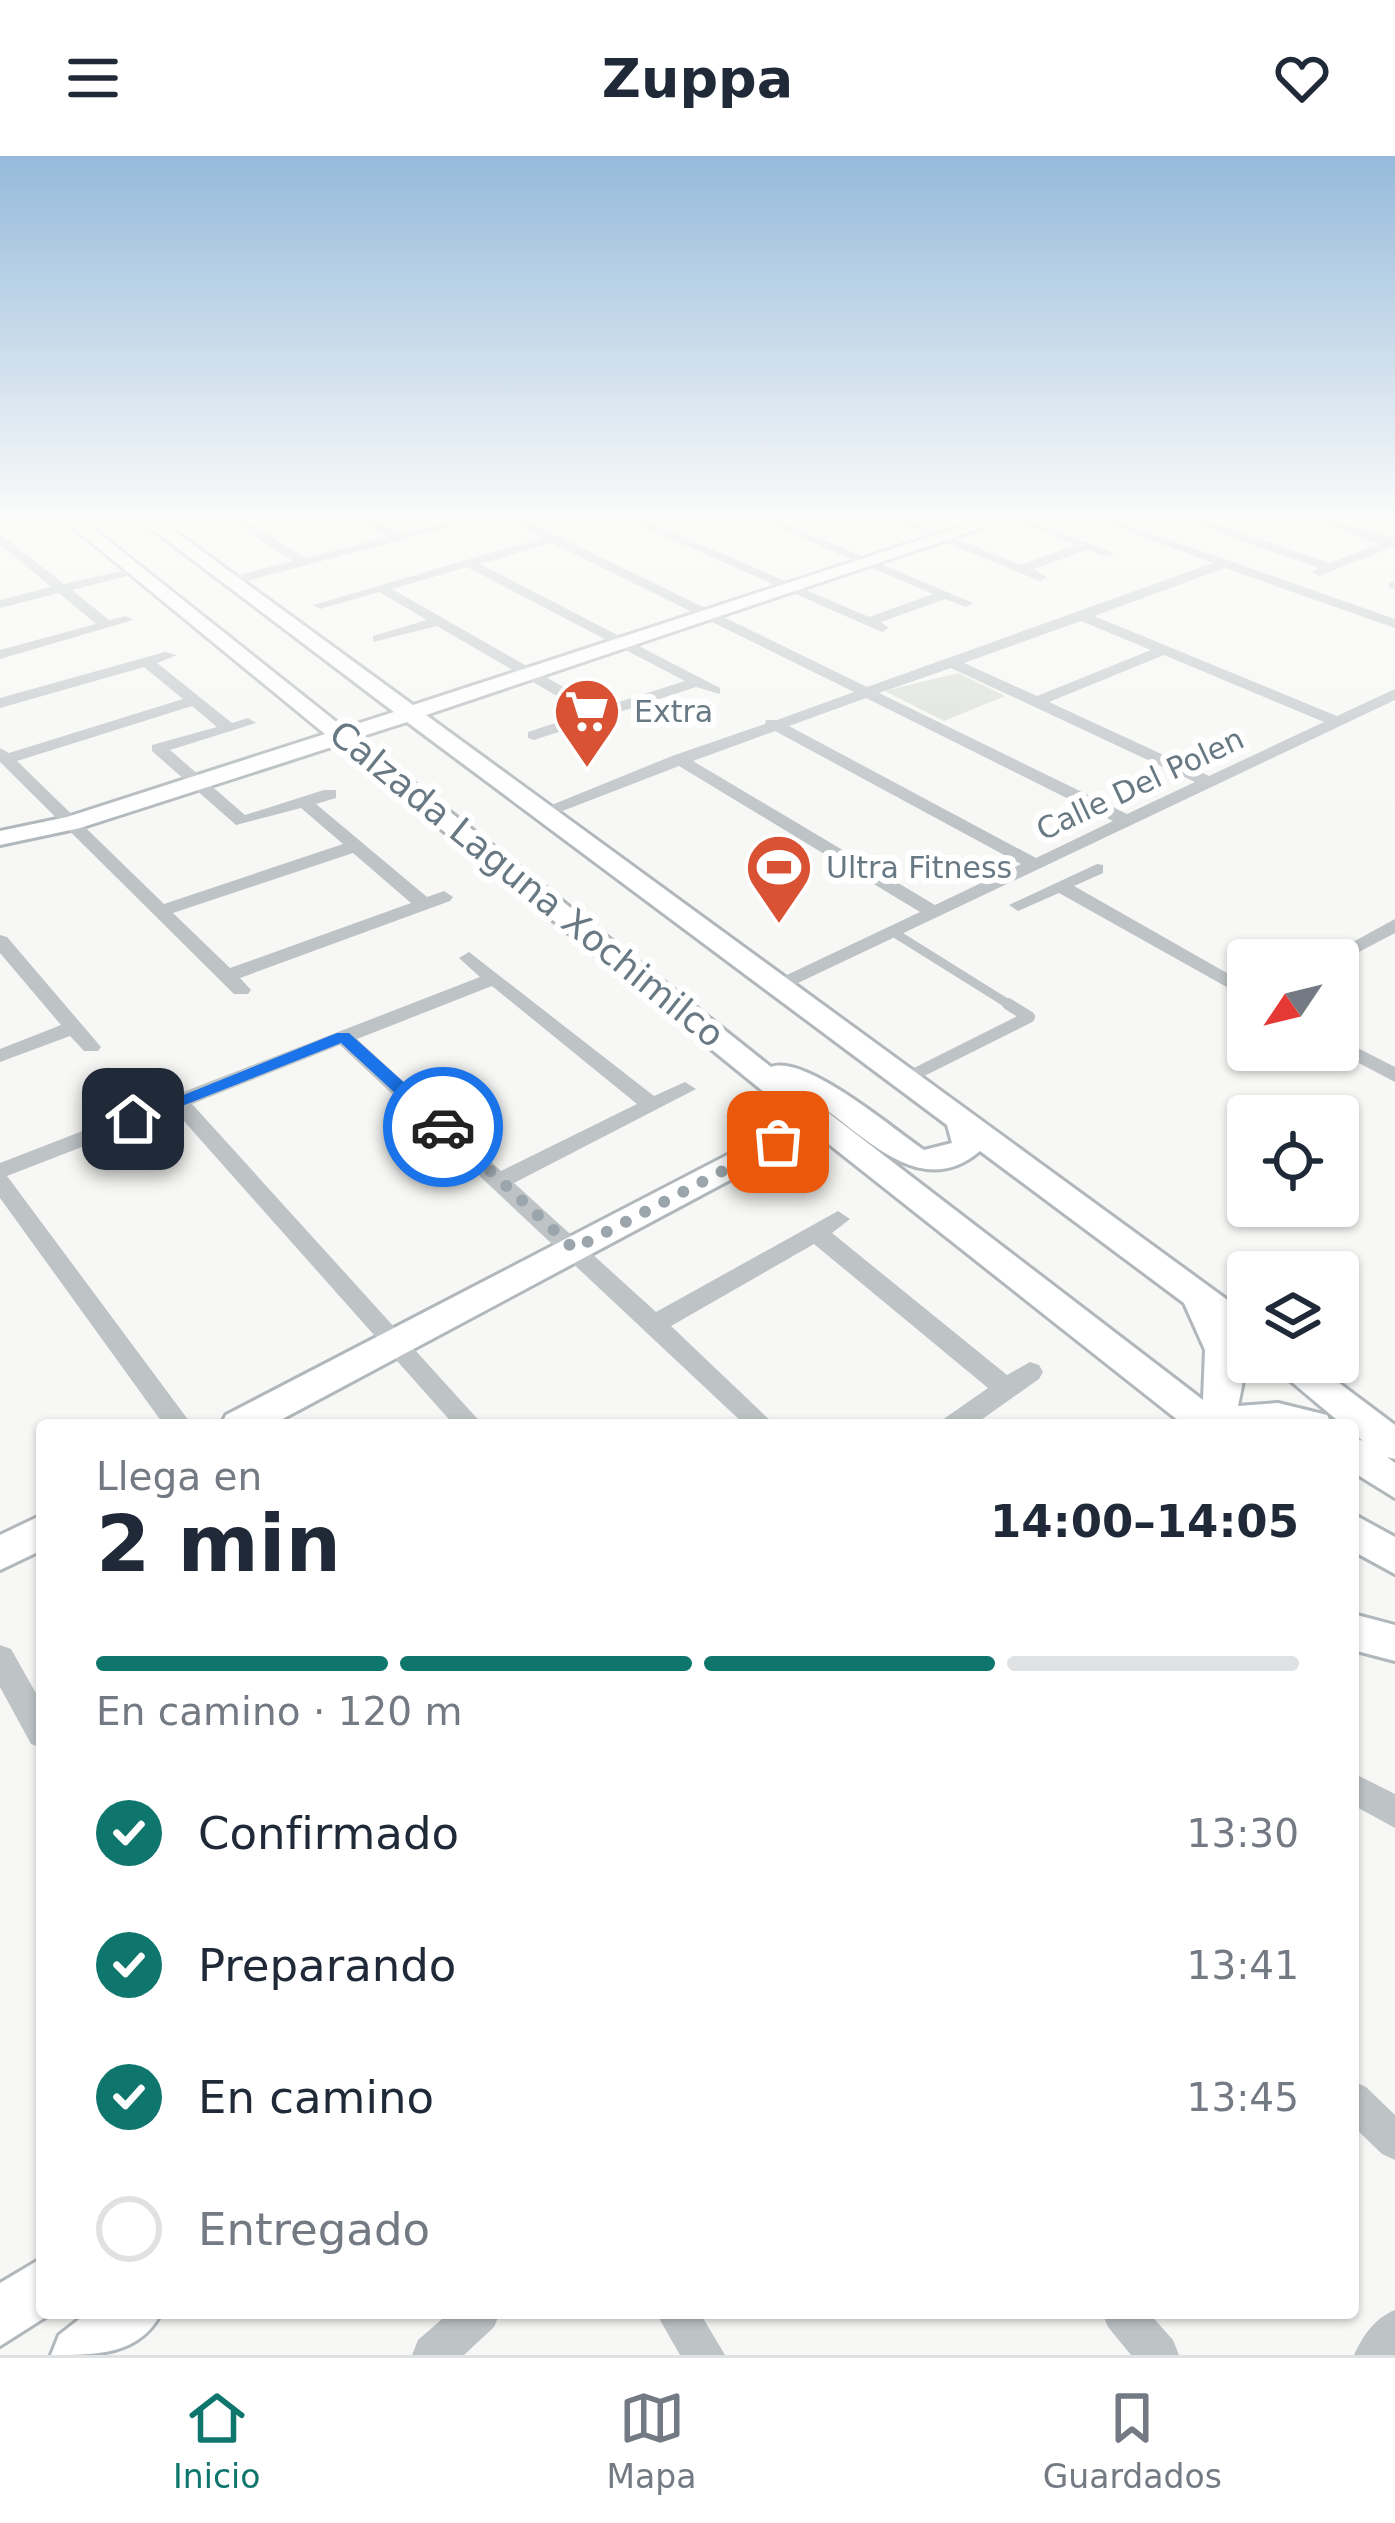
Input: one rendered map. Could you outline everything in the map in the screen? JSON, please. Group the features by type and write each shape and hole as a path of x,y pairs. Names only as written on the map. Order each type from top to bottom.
{"main road":[{"name":"Calzada Laguna Xochimilco","path":"199,622 818,1120 1206,1419"},
{"name":"Calzada Laguna Xochimilco","path":"286,622 1227,1317"},
{"path":"0,838 72,823 691,622"},
{"path":"741,1057 823,1093 915,1159 933,1162 967,1148 968,1136 953,1112"},
{"path":"250,1419 818,1120"},
{"path":"1196,1294 1225,1351 1229,1377 1216,1419"},
{"path":"1314,1383 1395,1445"},
{"path":"1237,1419 1260,1413 1298,1419"},
{"path":"1359,1456 1395,1483"},
{"path":"0,1554 36,1534"},
{"path":"1359,1534 1395,1558"},
{"path":"1359,1634 1395,1643"},
{"path":"0,2318 36,2291"},
{"path":"79,2355 125,2319"}],"street":[{"path":"101,622 106,626"},
{"path":"0,655 121,622"},
{"path":"378,639 437,622 599,714"},
{"path":"583,622 715,691"},
{"path":"724,622 1125,820"},
{"path":"541,813 772,723 864,690 957,665 1072,622"},
{"path":"1095,622 1336,721"},
{"path":"1036,702 1164,650"},
{"path":"0,703 170,655"},
{"path":"147,662 226,727"},
{"path":"957,665 1208,782"},
{"path":"534,735 698,682"},
{"name":"Calle Del Polen","path":"779,986 1395,694"},
{"path":"194,701 3,756 234,983 435,901 355,846 304,802"},
{"path":"248,723 158,748 242,821 330,794"},
{"path":"772,723 1034,864"},
{"path":"678,759 933,912"},
{"path":"160,910 355,846"},
{"path":"1018,905 1097,869"},
{"path":"1060,886 1227,981"},
{"path":"1359,944 1395,925"},
{"path":"0,940 91,1047"},
{"path":"469,958 652,1105"},
{"path":"0,1172 494,978"},
{"path":"0,1056 74,1027"},
{"path":"343,1036 756,1419"},
{"path":"1359,1056 1395,1076"},
{"path":"501,1180 685,1089"},
{"path":"178,1101 465,1419"},
{"path":"0,1182 175,1419"},
{"path":"655,1324 826,1226 1018,1380 963,1419"},
{"path":"0,1658 36,1723"},
{"path":"1359,1791 1395,1812"},
{"path":"1359,2106 1395,2141"},
{"path":"433,2355 473,2319"},
{"path":"680,2319 704,2355"},
{"path":"1127,2319 1158,2355"},
{"path":"1375,2355 1395,2330"}],"lane":[{"path":"892,932 1029,1017 907,1078"}],"shaded area":[{"path":"958,673 1005,696 944,721 885,691"}],"way so far":[{"path":"443,1127 574,1249 778,1142"}],"place":[{"name":"Extra","path":"587,770"},
{"name":"Ultra Fitness","path":"779,926"}],"route":[{"path":"133,1119 343,1036 443,1127"}]}
